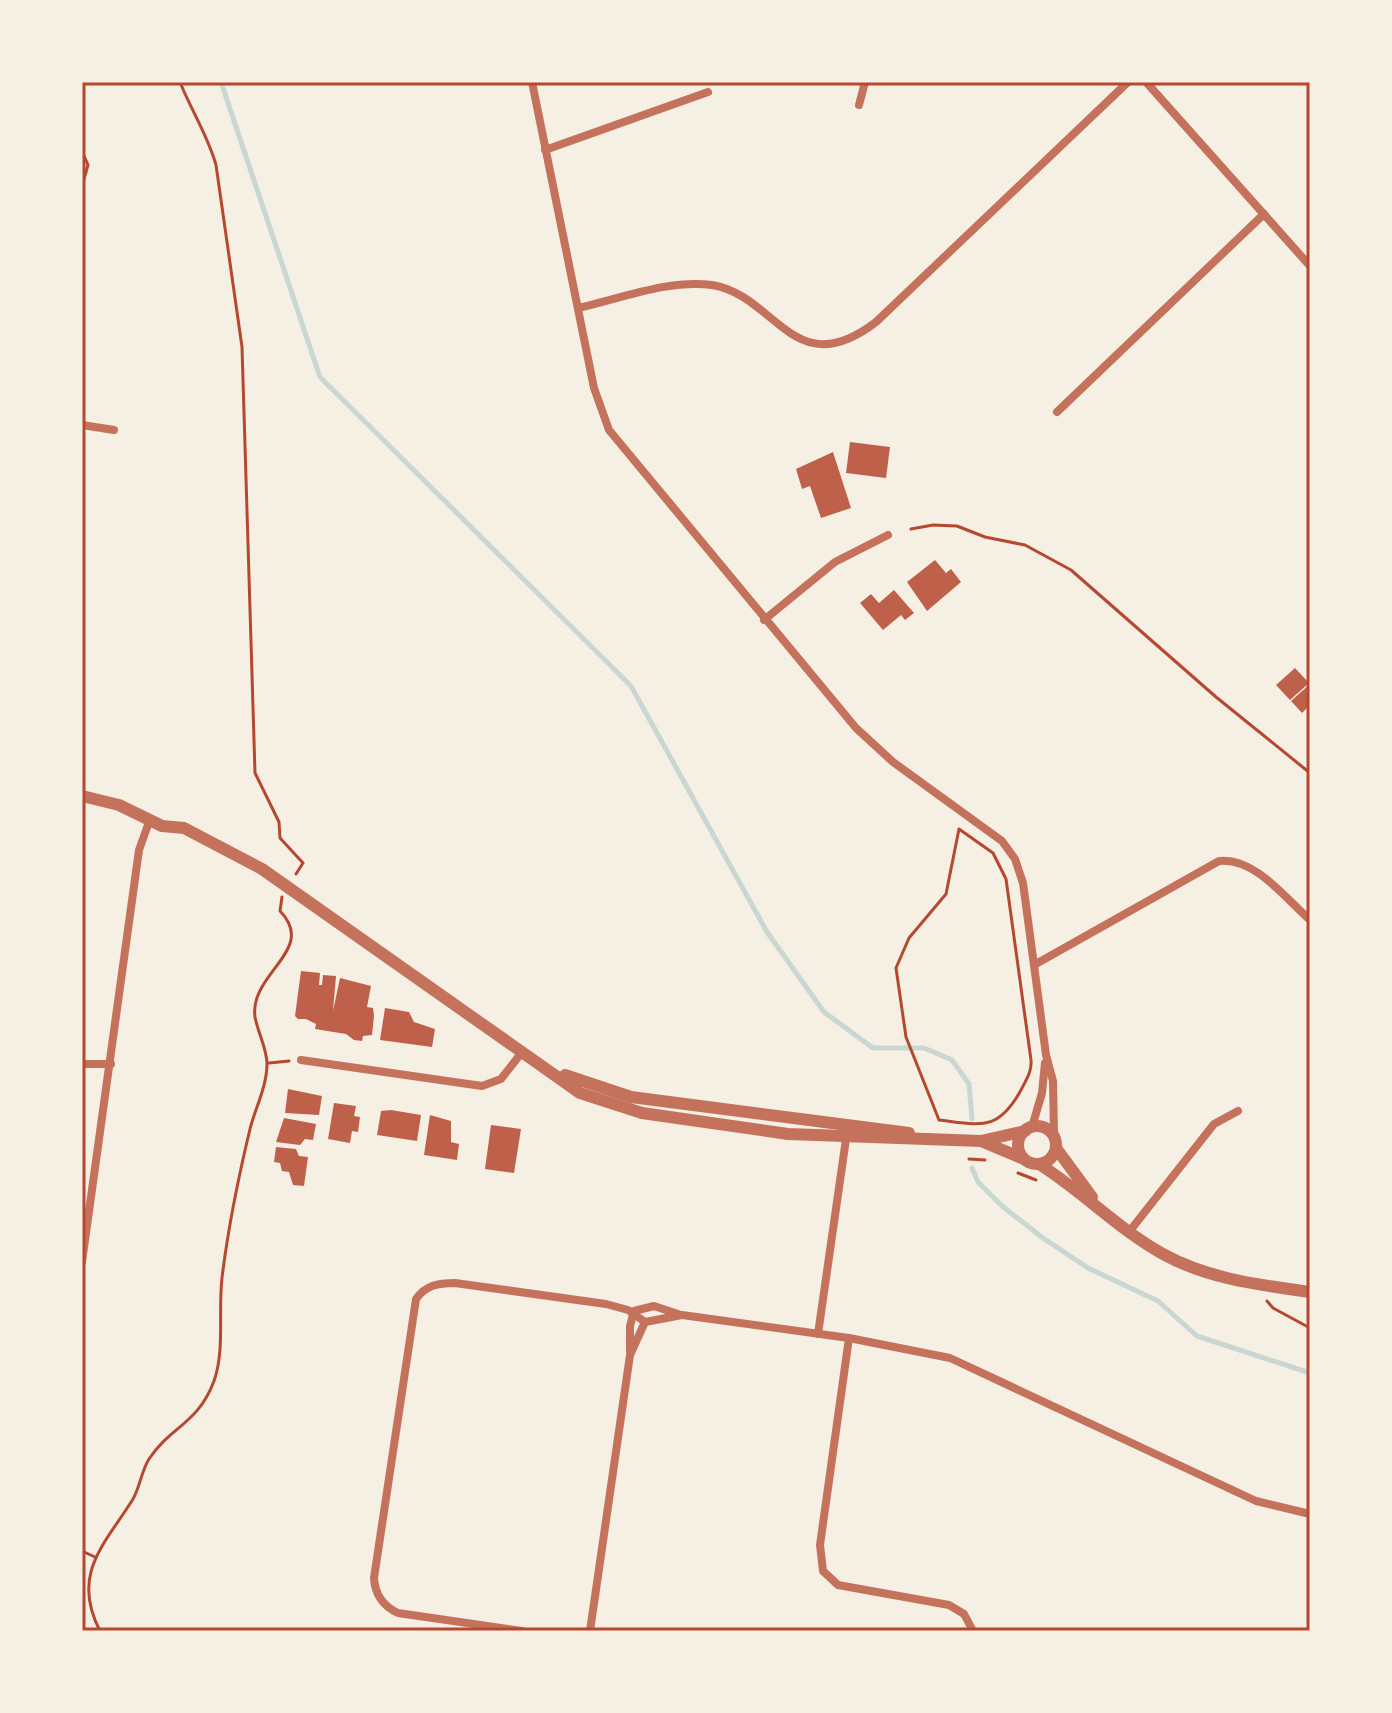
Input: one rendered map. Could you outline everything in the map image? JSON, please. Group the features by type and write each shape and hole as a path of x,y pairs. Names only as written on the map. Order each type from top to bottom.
{"street":[{"path":"532,82 594,388 609,430 764,620 874,746 1009,849 1023,883 1046,1055 1053,1081 1055,1142 1050,1159 1039,1164"},
{"path":"859,105 865,82"},
{"path":"578,308 683,285 713,286 744,297 779,328 797,338 822,343 846,340 876,322 1128,82"},
{"path":"1146,82 1310,266"},
{"path":"545,150 708,92"},
{"path":"1057,412 1264,214"},
{"path":"82,425 114,430"},
{"path":"764,620 825,569 888,535"},
{"path":"82,796 119,805 149,822 184,828 228,849 289,887 580,1093 623,1110 788,1134 847,1131"},
{"path":"82,1262 139,850 149,822"},
{"path":"1034,965 1219,861 1234,860 1249,867 1310,920"},
{"path":"301,1060 482,1086 501,1079 523,1051"},
{"path":"1024,1159 1018,1141 1028,1129 1042,1093 1046,1055"},
{"path":"82,1064 111,1064"},
{"path":"545,1066 586,1084 631,1097 761,1113 847,1131 981,1141 1044,1127 1103,1213"},
{"path":"1129,1232 1214,1124 1238,1111"},
{"path":"818,1334 847,1131"},
{"path":"981,1141 1039,1164 1129,1232 1196,1269 1310,1292"},
{"path":"522,1631 398,1613 384,1605 376,1593 374,1578 416,1299 422,1290 435,1284 455,1283 606,1304 645,1322 682,1315"},
{"path":"632,1314 654,1306 682,1315 849,1338 961,1362 1256,1501 1310,1514"},
{"path":"590,1631 630,1355 632,1314"},
{"path":"630,1355 645,1322"},
{"path":"849,1338 820,1545 823,1571 838,1585 949,1605 964,1614 973,1631"}],"path":[{"path":"100,1631 91,1609 90,1591 95,1557 101,1543 135,1495 148,1460 165,1441 198,1414 215,1379 221,1282 232,1202 267,1064 255,1014 257,996 271,971 288,952 292,937 291,923 280,911 279,901 303,863 280,838 279,822 255,773 240,332 216,165 210,142 197,124 180,82"},
{"path":"82,151 88,173 82,186"},
{"path":"911,529 957,526 985,537 1025,545 1071,570 1216,697 1310,773"},
{"path":"959,829 993,853 1006,879 1031,1067 1007,1113 994,1122 981,1125 939,1120 918,1067 906,1037 896,968 909,938 946,894 959,829"},
{"path":"267,1064 301,1060"},
{"path":"82,1551 95,1557"}],"building":[{"path":"850,442 890,447 886,478 846,473"},
{"path":"833,452 851,508 821,518 810,486 802,489 796,469"},
{"path":"935,560 946,573 951,569 961,582 927,611 907,582"},
{"path":"894,590 914,613 905,620 901,615 883,630 860,603 871,594 879,603"},
{"path":"1295,668 1309,683 1290,700 1276,685"},
{"path":"1310,684 1310,705 1302,713 1291,701"},
{"path":"301,971 320,973 319,985 322,985 323,975 336,976 333,1011 340,978 371,986 367,1007 373,1008 372,1035 363,1036 362,1041 354,1040 346,1034 315,1029 316,1024 298,1019 295,1016"},
{"path":"385,1008 409,1012 414,1022 435,1029 432,1047 380,1040"},
{"path":"288,1089 322,1096 319,1115 285,1113"},
{"path":"334,1103 356,1106 354,1116 360,1117 358,1132 352,1131 350,1143 328,1139"},
{"path":"381,1111 421,1115 417,1141 377,1135"},
{"path":"430,1115 451,1121 451,1142 459,1144 457,1160 424,1155"},
{"path":"284,1118 316,1124 313,1140 305,1139 300,1145 276,1142"},
{"path":"491,1125 521,1129 514,1173 485,1169"},
{"path":"276,1147 296,1149 299,1156 308,1157 304,1186 293,1185 289,1172 282,1171 280,1163 274,1162"}],"waterway":[{"path":"221,82 320,377 631,686 767,932 824,1012 873,1048 924,1048 952,1060 969,1084 972,1119"},
{"path":"972,1168 978,1182 1002,1206 1043,1238 1088,1268 1158,1301 1197,1336 1310,1373"}]}
